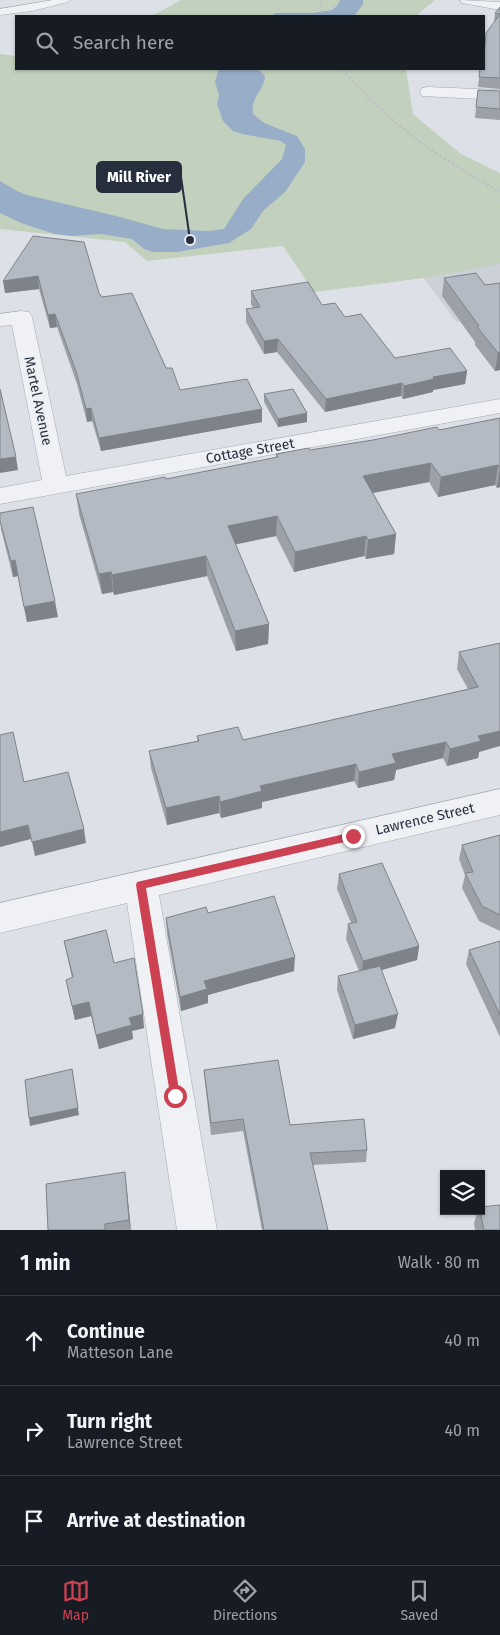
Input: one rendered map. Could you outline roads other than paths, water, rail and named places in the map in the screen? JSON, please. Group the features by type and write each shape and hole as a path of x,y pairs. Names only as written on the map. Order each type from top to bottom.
{"street":[{"path":"467,0 500,6"},
{"path":"428,92 500,96"},
{"name":"Martel Avenue","path":"10,318 56,486"},
{"name":"Cottage Street","path":"0,496 500,406"},
{"name":"Lawrence Street","path":"0,918 500,802"},
{"path":"141,885 196,1230"}],"lane":[{"path":"0,12 32,8 65,0"}],"water":[{"path":"340,0 363,0 363,4 355,15 273,15 276,13 313,13 332,10"},
{"path":"219,70 259,70 265,76 253,103 253,114 264,123 297,136 305,149 305,162 286,191 263,211 251,229 229,243 177,252 153,252 144,249 132,239 101,234 72,236 55,234 21,223 0,213 0,181 27,195 163,229 209,231 224,229 243,199 282,159 286,145 281,141 233,131 223,121 217,104 219,95 215,82"}],"place":[{"name":"Mill River","path":"190,240"}]}
